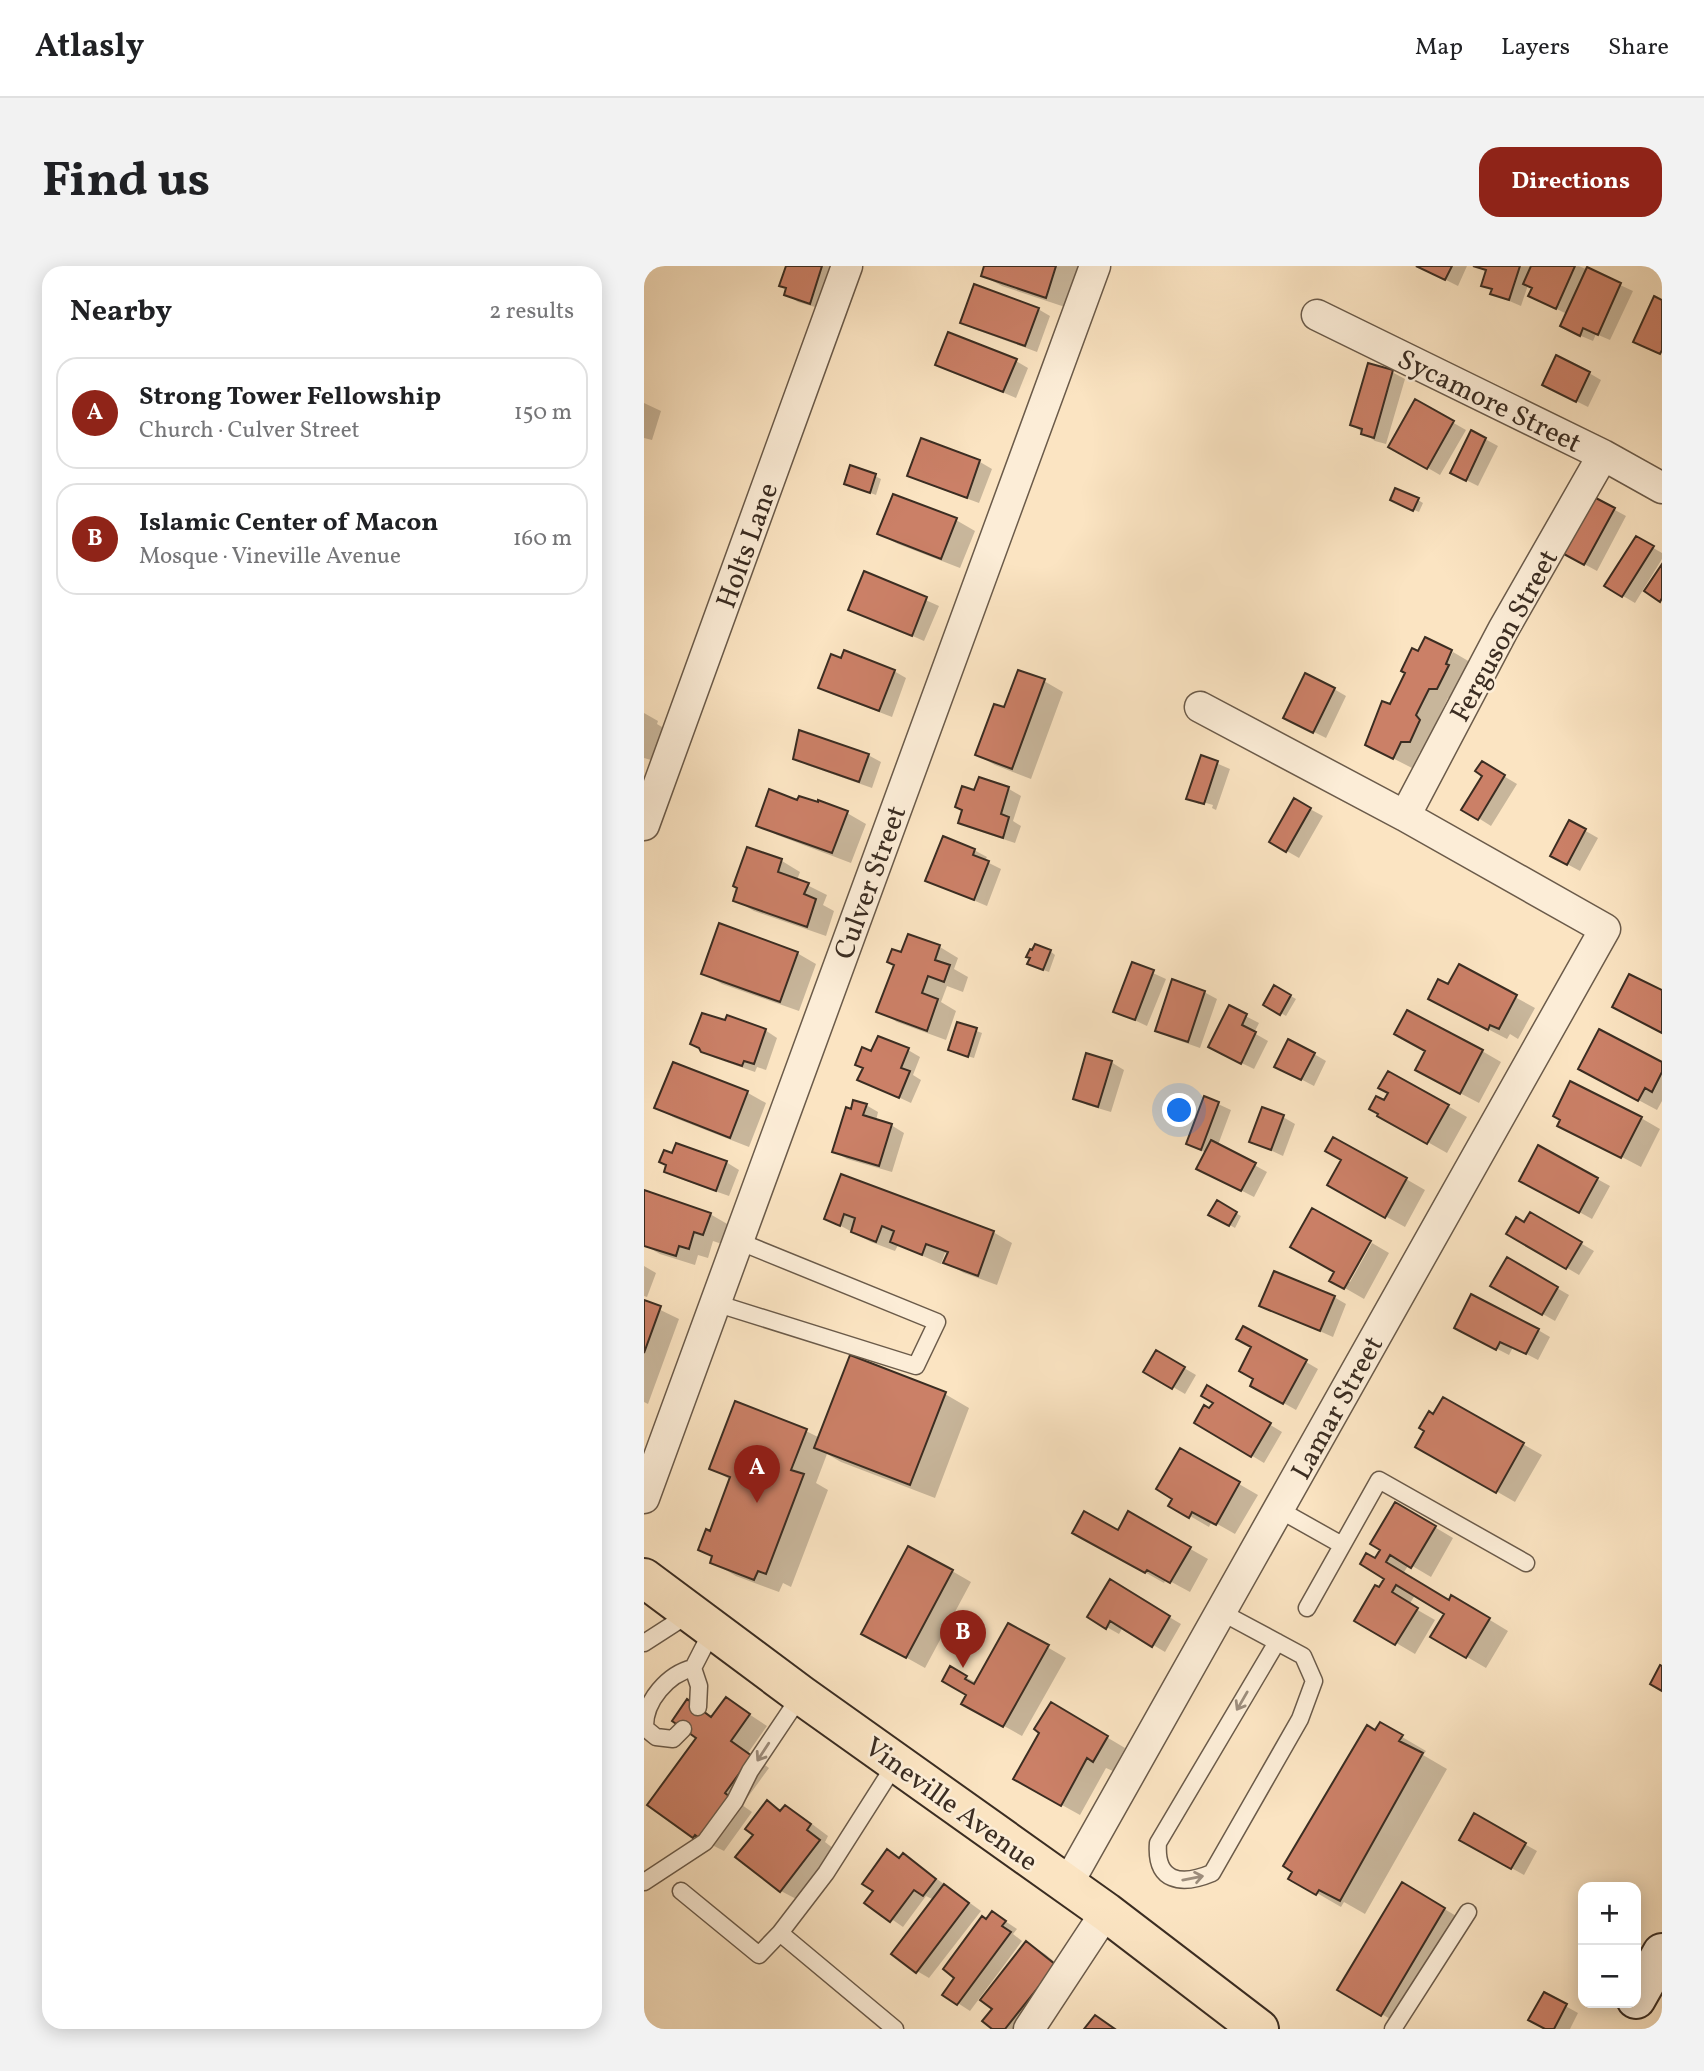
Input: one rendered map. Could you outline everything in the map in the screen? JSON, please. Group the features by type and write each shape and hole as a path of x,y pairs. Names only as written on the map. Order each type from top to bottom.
{"main road":[{"name":"Vineville Avenue","path":"644,1578 801,1695 1105,1912 1259,2029"}],"street":[{"name":"Holts Lane","path":"644,825 654,769 847,266"},
{"name":"Culver Street","path":"644,1498 1095,266"},
{"name":"Sycamore Street","path":"1317,314 1603,455 1662,488"},
{"name":"Ferguson Street","path":"1405,816 1503,630 1603,455"},
{"path":"1200,707 1405,816"},
{"name":"Lamar Street","path":"1067,1885 1605,929 1405,816"},
{"path":"1029,2029 1105,1912"},
{"path":"1641,1991 1661,1957"},
{"path":"1619,2029 1631,2008"}],"lane":[{"path":"715,1303 916,1366 937,1322 738,1241"},
{"path":"1307,1608 1379,1480 1526,1563"},
{"path":"1278,1509 1342,1545"},
{"path":"1221,1612 1304,1656 1314,1681 1300,1719 1212,1873 1196,1880 1181,1881 1170,1877 1161,1870 1157,1859 1158,1843 1277,1642"},
{"path":"644,1643 702,1621"},
{"path":"698,1707 699,1686 693,1668 702,1621"},
{"path":"683,1728 673,1739 647,1737 645,1714 665,1683 679,1671 693,1668"},
{"path":"644,1882 705,1842 735,1801 751,1771 801,1695"},
{"path":"681,1891 759,1955 780,1933 826,1873 896,1763"},
{"path":"1393,2029 1468,1912"},
{"path":"780,1933 895,2029"}],"building":[{"path":"786,266 822,266 810,304 784,295 786,288 779,286"},
{"path":"984,266 1056,266 1046,298 981,276"},
{"path":"1416,266 1452,266 1445,280"},
{"path":"1473,266 1520,266 1509,300 1490,294 1492,289 1481,286 1486,270"},
{"path":"1531,266 1575,266 1556,309 1528,296 1532,288 1523,284"},
{"path":"1587,267 1621,283 1598,335 1583,328 1580,336 1560,326"},
{"path":"974,284 1039,308 1025,346 960,323"},
{"path":"1654,296 1662,300 1660,354 1633,342"},
{"path":"948,332 1017,359 1003,392 935,365"},
{"path":"1556,355 1590,372 1576,402 1542,385"},
{"path":"1368,363 1393,370 1374,438 1361,434 1362,429 1350,425"},
{"path":"1415,399 1454,421 1427,469 1388,447"},
{"path":"1471,430 1486,438 1466,481 1450,473"},
{"path":"921,438 980,460 967,498 907,476"},
{"path":"850,465 876,474 870,493 844,484"},
{"path":"1395,488 1419,498 1413,511 1390,500"},
{"path":"893,494 957,518 941,559 877,534"},
{"path":"1592,496 1615,508 1584,565 1562,553"},
{"path":"1636,536 1654,546 1622,597 1604,586"},
{"path":"1662,564 1662,598 1660,602 1644,591"},
{"path":"864,571 927,597 912,636 848,610"},
{"path":"1425,637 1452,650 1446,664 1449,665 1437,689 1429,689 1416,715 1420,720 1410,742 1401,742 1393,759 1365,745 1382,701 1390,704 1405,673 1401,671 1412,648 1418,651"},
{"path":"844,650 895,670 879,711 818,688 831,654 841,658"},
{"path":"1018,670 1045,679 1012,769 975,755 994,704 1004,707"},
{"path":"1305,673 1335,688 1313,733 1283,718"},
{"path":"799,730 869,754 859,782 793,759"},
{"path":"1201,755 1218,761 1204,804 1186,799"},
{"path":"1482,761 1505,775 1478,820 1461,810 1482,776 1475,771"},
{"path":"979,777 1009,787 1001,814 1009,817 1003,838 958,823 962,810 955,807 962,786 974,790"},
{"path":"769,789 797,800 799,796 818,800 848,811 832,853 756,826"},
{"path":"1294,798 1311,808 1286,852 1269,842"},
{"path":"1569,820 1586,829 1567,865 1550,856"},
{"path":"943,836 975,849 973,855 989,861 974,900 925,881"},
{"path":"747,847 782,859 778,872 809,883 804,894 816,899 807,927 733,901 737,888 733,886"},
{"path":"719,923 798,952 780,1002 701,974"},
{"path":"908,934 940,945 935,960 950,965 944,982 928,976 922,993 938,999 927,1031 876,1012 894,965 887,962 892,949 901,952"},
{"path":"1035,944 1051,950 1043,970 1027,964 1030,958 1026,957"},
{"path":"1132,962 1154,970 1135,1020 1113,1012"},
{"path":"1459,964 1517,995 1499,1029 1490,1025 1488,1030 1428,999 1438,979 1448,984"},
{"path":"1629,974 1662,990 1662,1033 1612,1007"},
{"path":"1172,979 1205,991 1188,1042 1155,1031"},
{"path":"1274,985 1291,995 1280,1015 1263,1005"},
{"path":"1229,1005 1247,1014 1242,1025 1256,1032 1241,1064 1208,1047"},
{"path":"1407,1010 1483,1050 1460,1094 1415,1070 1425,1051 1394,1034"},
{"path":"702,1013 725,1020 727,1015 766,1029 754,1064 744,1061 742,1066 701,1052 690,1044"},
{"path":"957,1022 977,1028 968,1057 948,1050"},
{"path":"1599,1029 1662,1062 1662,1072 1652,1092 1645,1088 1638,1101 1578,1069"},
{"path":"878,1036 909,1048 901,1068 910,1071 899,1098 857,1080 863,1068 855,1065 862,1047 871,1051"},
{"path":"1288,1039 1315,1053 1301,1080 1274,1067"},
{"path":"1086,1053 1112,1061 1098,1107 1073,1099"},
{"path":"673,1062 748,1091 730,1138 654,1108"},
{"path":"1388,1071 1449,1105 1427,1144 1369,1109 1376,1096 1384,1100 1388,1093 1378,1088"},
{"path":"1570,1081 1642,1117 1621,1158 1557,1126 1560,1120 1553,1116"},
{"path":"1204,1096 1219,1102 1201,1150 1186,1144"},
{"path":"853,1100 867,1104 863,1115 892,1124 879,1166 832,1152 846,1107 851,1109"},
{"path":"1262,1107 1284,1115 1271,1150 1249,1142"},
{"path":"1333,1137 1407,1178 1385,1218 1327,1185 1341,1160 1325,1151"},
{"path":"1211,1140 1256,1163 1241,1191 1196,1169"},
{"path":"676,1143 727,1161 716,1191 664,1172 666,1165 659,1162 664,1150 672,1153"},
{"path":"1538,1145 1598,1178 1579,1213 1519,1181"},
{"path":"841,1174 994,1231 978,1276 943,1263 948,1252 926,1244 922,1255 890,1242 894,1231 882,1226 876,1242 851,1232 855,1218 844,1214 840,1226 824,1219"},
{"path":"644,1190 711,1213 703,1235 694,1232 689,1249 679,1246 676,1256 644,1246"},
{"path":"1217,1200 1237,1212 1229,1226 1208,1215"},
{"path":"1312,1208 1371,1241 1344,1289 1329,1281 1334,1272 1290,1247"},
{"path":"1530,1212 1582,1242 1566,1269 1506,1234 1516,1217 1524,1222"},
{"path":"1507,1257 1558,1287 1542,1315 1490,1286"},
{"path":"1274,1271 1335,1296 1320,1331 1259,1306"},
{"path":"1471,1294 1539,1329 1526,1354 1500,1342 1496,1350 1454,1328"},
{"path":"644,1300 661,1306 644,1353"},
{"path":"1243,1326 1307,1360 1283,1404 1250,1386 1253,1379 1239,1371 1251,1347 1236,1339"},
{"path":"1156,1350 1185,1367 1172,1389 1143,1372"},
{"path":"850,1355 946,1392 910,1485 814,1448"},
{"path":"1207,1385 1271,1423 1251,1457 1194,1423 1204,1405 1209,1408 1213,1403 1201,1396"},
{"path":"1443,1397 1524,1443 1496,1493 1415,1447 1424,1431 1419,1428 1429,1411 1433,1414"},
{"path":"735,1401 807,1429 791,1470 804,1474 766,1574 758,1571 754,1580 710,1563 712,1556 698,1550 706,1529 710,1531 730,1477 709,1469"},
{"path":"1180,1448 1240,1482 1216,1525 1192,1512 1189,1518 1168,1506 1172,1499 1156,1489"},
{"path":"1395,1502 1436,1526 1411,1568 1390,1555 1386,1562 1449,1600 1451,1595 1490,1618 1466,1658 1430,1637 1444,1614 1396,1585 1392,1592 1418,1608 1395,1645 1354,1621 1375,1585 1379,1587 1384,1579 1360,1564 1366,1553 1375,1558 1380,1550 1370,1544"},
{"path":"1084,1511 1118,1530 1128,1511 1191,1547 1170,1583 1147,1570 1145,1573 1072,1533"},
{"path":"908,1546 953,1570 906,1658 861,1634"},
{"path":"1110,1579 1170,1616 1152,1647 1110,1621 1106,1629 1087,1617"},
{"path":"1008,1623 1049,1645 1003,1727 961,1704 966,1695 942,1681 950,1666 967,1676 965,1679 974,1684"},
{"path":"1660,1665 1662,1666 1662,1691 1650,1684"},
{"path":"726,1697 750,1714 731,1741 752,1756 725,1793 734,1800 704,1842 695,1835 693,1838 647,1805 696,1738 672,1721 687,1699 711,1717"},
{"path":"1051,1702 1108,1736 1093,1762 1087,1758 1061,1806 1013,1779 1039,1733 1034,1729"},
{"path":"1380,1722 1403,1735 1399,1741 1423,1753 1340,1901 1319,1890 1316,1895 1288,1879 1292,1872 1283,1866 1367,1725 1375,1730"},
{"path":"767,1800 780,1811 785,1805 811,1824 807,1830 820,1840 780,1892 735,1857 753,1835 745,1829"},
{"path":"1474,1813 1526,1843 1511,1869 1459,1840"},
{"path":"887,1849 899,1858 903,1853 936,1879 923,1896 914,1890 890,1922 864,1903 873,1891 862,1884"},
{"path":"1402,1882 1445,1908 1381,2016 1337,1990"},
{"path":"944,1884 969,1903 916,1973 891,1954"},
{"path":"992,1911 1006,1921 1002,1926 1011,1932 957,2005 942,1995 954,1978 943,1969 982,1916 986,1919"},
{"path":"1026,1941 1056,1965 1005,2029 992,2029 982,2021 992,2009 980,2000"},
{"path":"1544,1992 1567,2004 1554,2029 1545,2029 1528,2020"},
{"path":"1095,2015 1115,2029 1084,2029"}],"place":[{"name":"Strong Tower Fellowship","path":"757,1503"},
{"name":"Islamic Center of Macon","path":"963,1668"}]}
